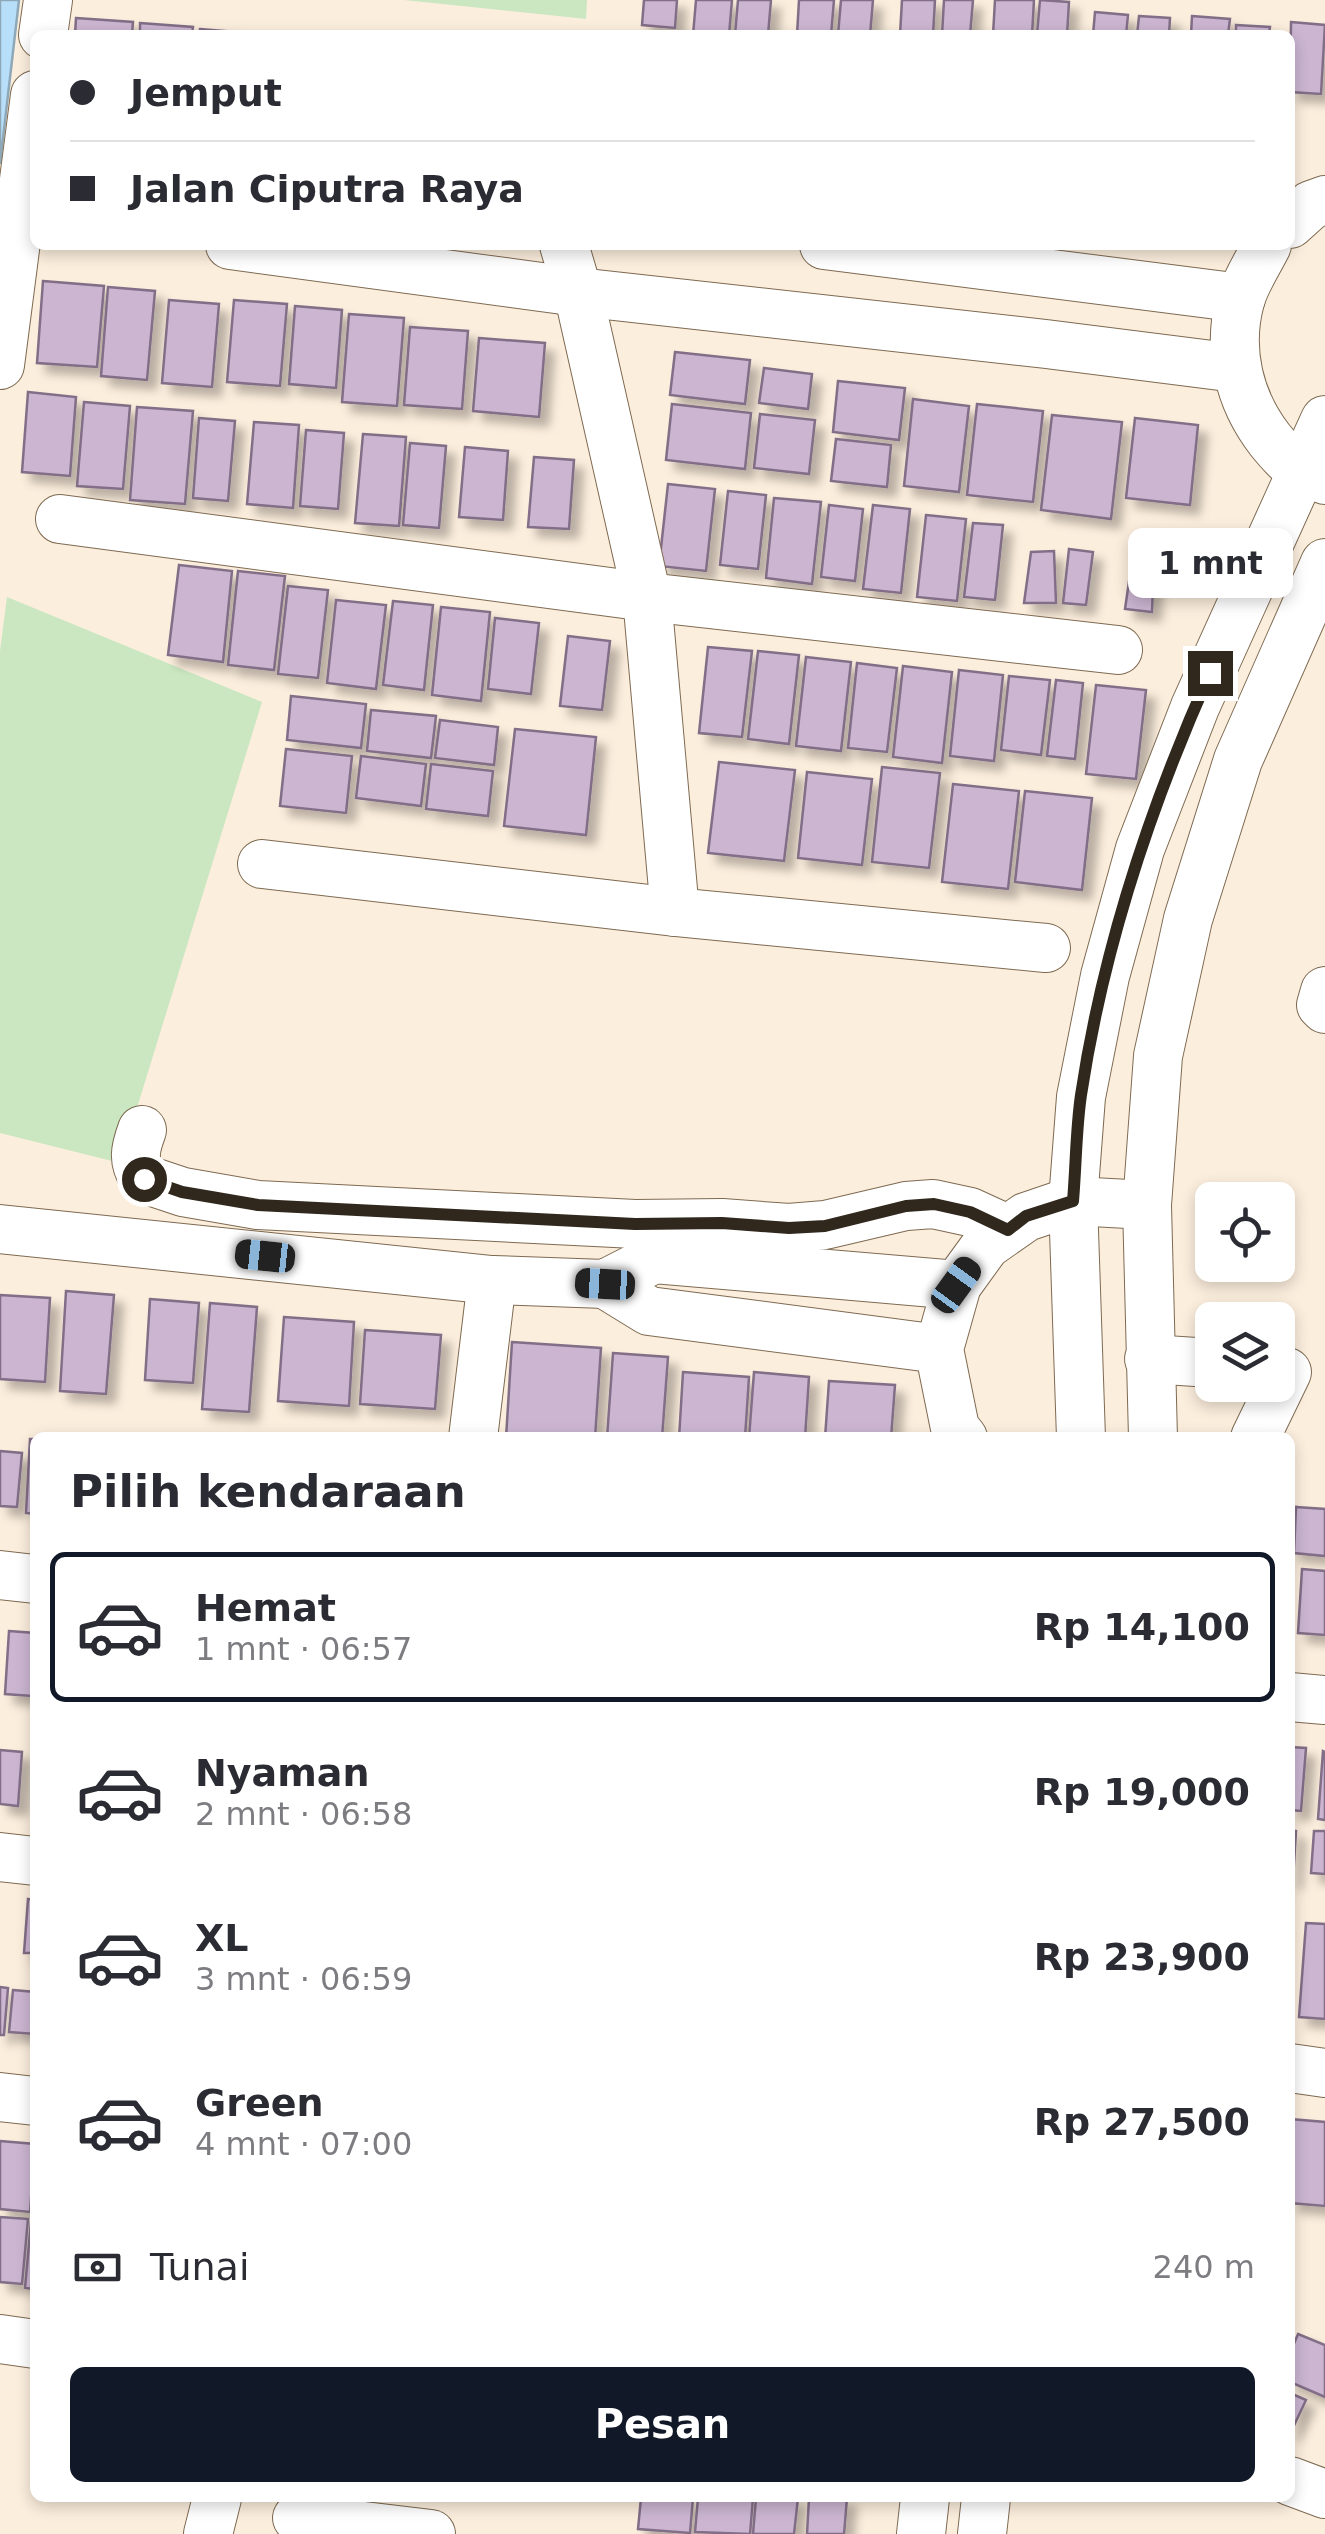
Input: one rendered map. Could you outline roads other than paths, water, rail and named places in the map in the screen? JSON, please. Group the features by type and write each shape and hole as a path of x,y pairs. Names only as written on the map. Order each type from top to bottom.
{"street":[{"path":"44,30 48,0"},
{"path":"0,365 30,134"},
{"path":"1295,220 1325,200"},
{"path":"267,250 578,292 1236,368"},
{"path":"565,250 647,597 675,912"},
{"path":"863,250 1240,298"},
{"path":"1264,250 1240,298 1234,332 1236,368 1244,398 1259,426 1278,450 1313,475"},
{"path":"1081,1432 1073,1201 1081,1097 1105,976 1140,848 1195,707 1313,475 1325,420"},
{"path":"60,518 647,597 1118,650"},
{"path":"1153,1432 1148,1205 1158,1056 1188,919 1238,760 1325,563"},
{"path":"262,864 675,912 1046,948"},
{"path":"1325,991 1325,1009"},
{"path":"142,1130 135,1162 144,1179 182,1192 258,1205 789,1228 825,1226 906,1206 934,1204 970,1212 1008,1230"},
{"path":"958,1432 939,1350 956,1285 986,1245 1026,1216 1073,1201 1148,1205"},
{"path":"0,1229 492,1280 605,1284 654,1259 956,1285"},
{"path":"473,1432 492,1280"},
{"path":"605,1284 649,1312 939,1350"},
{"path":"1150,1359 1195,1362"},
{"path":"1259,1432 1297,1376"},
{"path":"0,1575 30,1578"},
{"path":"1295,1697 1325,1700"},
{"path":"0,1856 30,1860"},
{"path":"1295,2069 1325,2073"},
{"path":"0,2097 30,2100"},
{"path":"0,2339 30,2343"},
{"path":"1295,2483 1325,2494"},
{"path":"208,2534 216,2502"},
{"path":"921,2534 925,2502"},
{"path":"982,2534 986,2502"},
{"path":"297,2516 431,2534"}],"water":[{"path":"0,0 19,0 0,164"}]}
